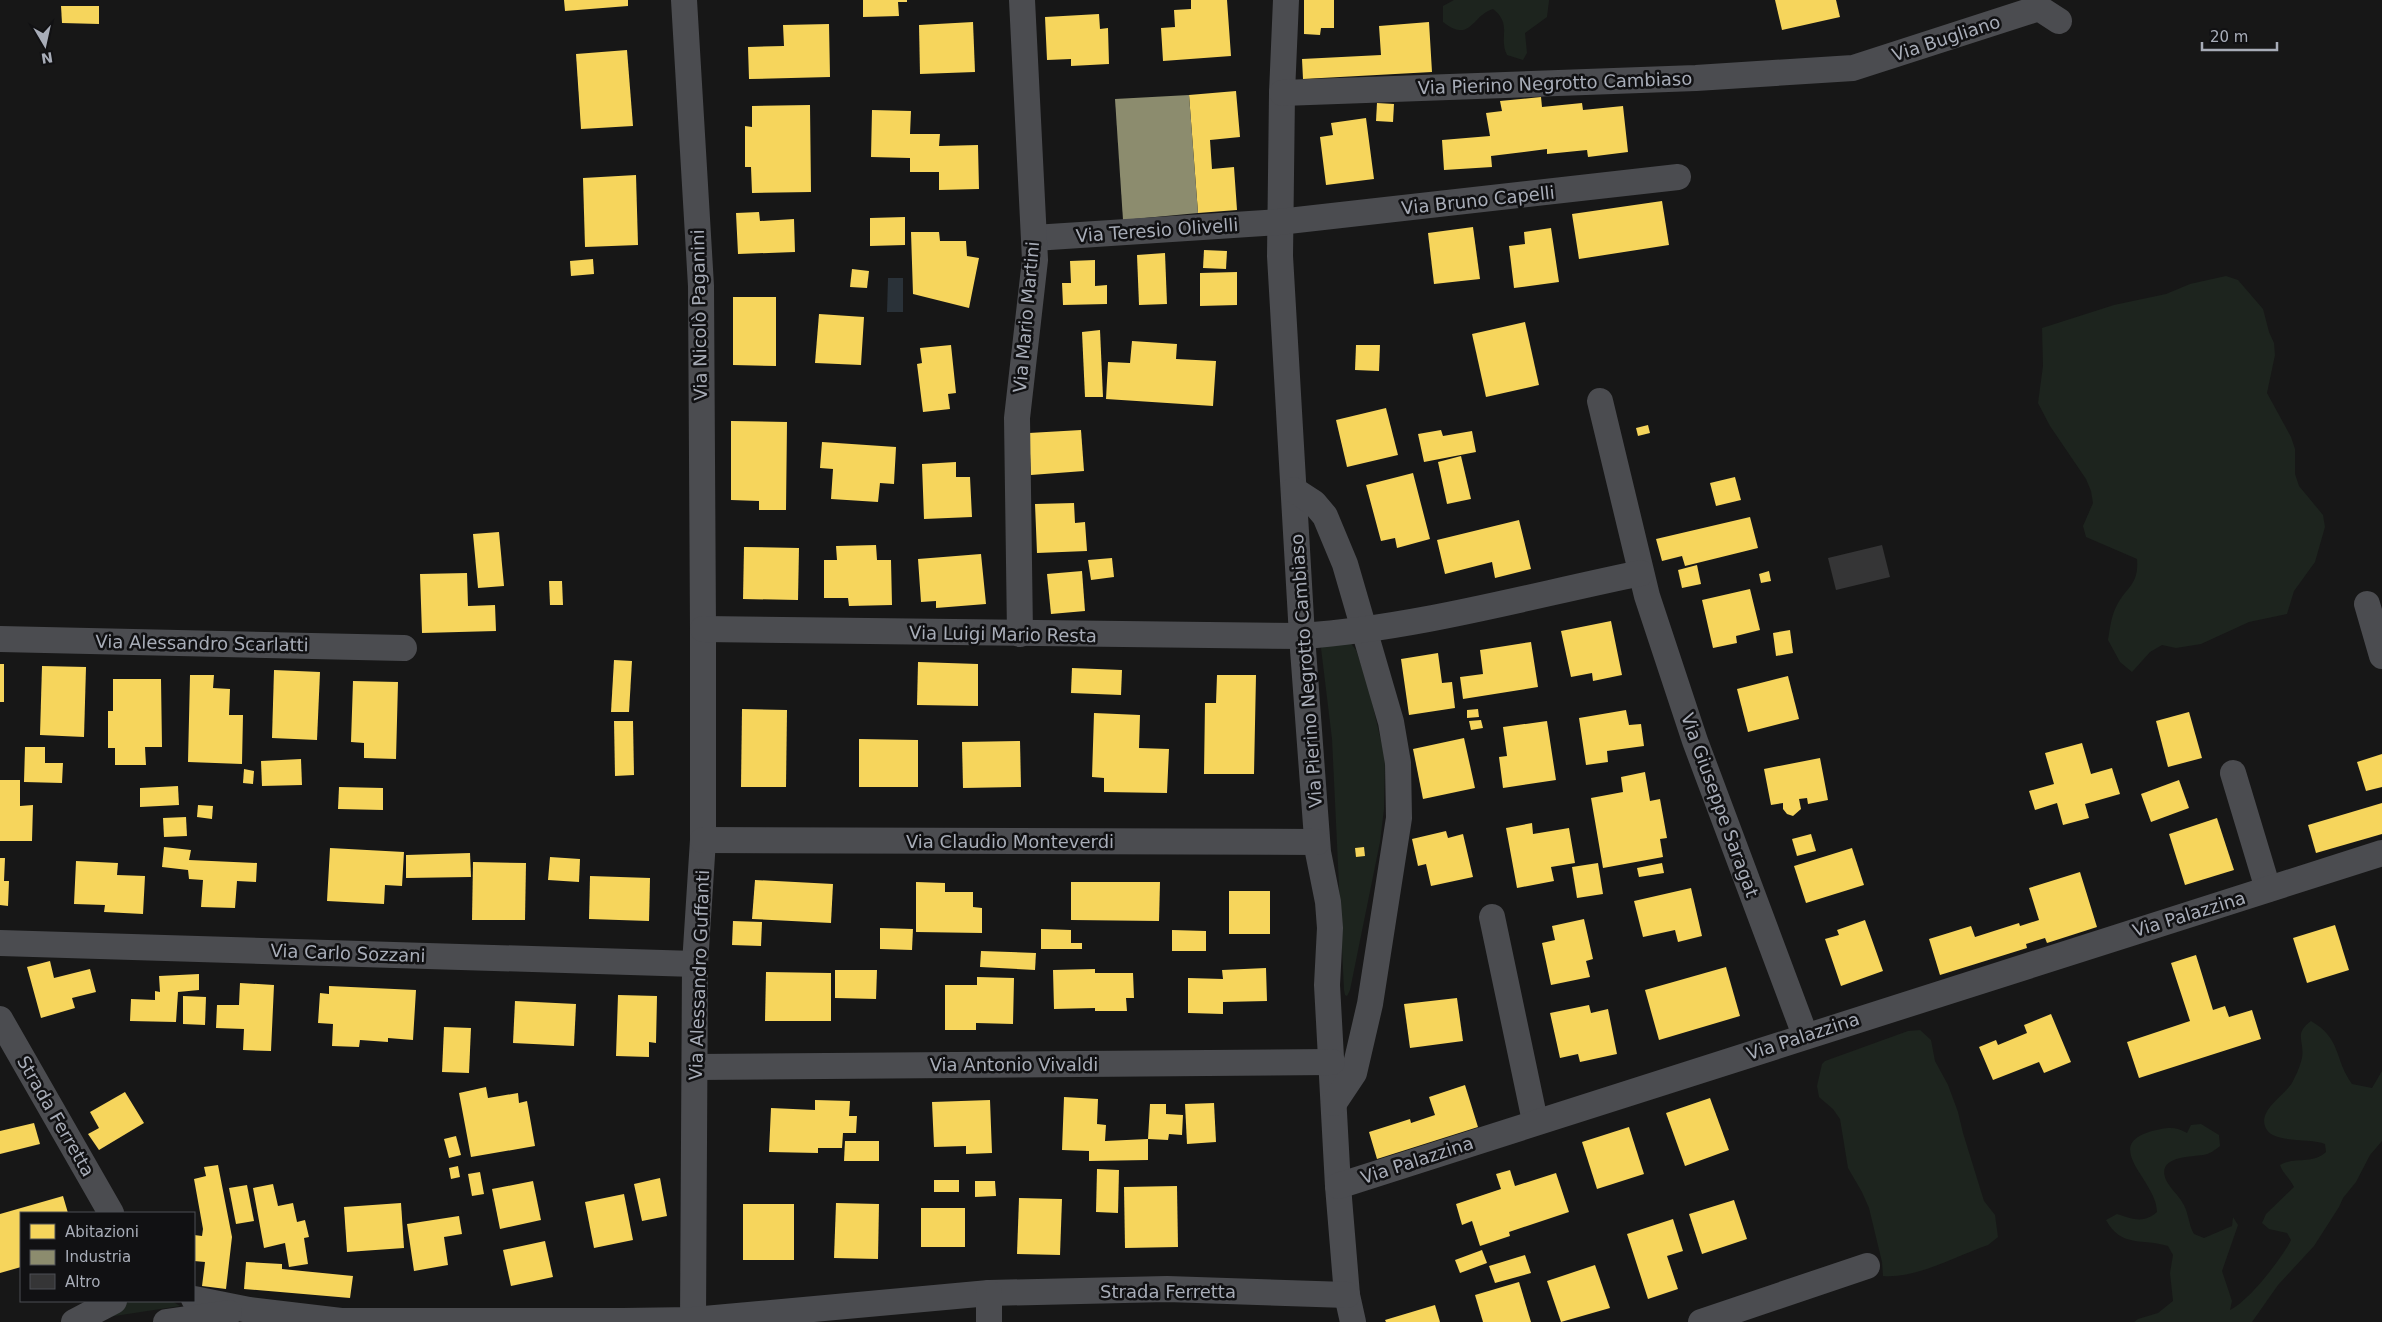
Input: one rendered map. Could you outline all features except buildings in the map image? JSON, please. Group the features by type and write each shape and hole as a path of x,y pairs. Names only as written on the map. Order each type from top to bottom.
{"street":[{"name":"Via Nicolò Paganini","path":"684,0 701,286 703,630"},
{"name":"Via Mario Martini","path":"1020,634 1017,418 1035,260 1022,0"},
{"name":"Via Pierino Negrotto Cambiaso","path":"1286,0 1279,222 1302,636 1318,847 1329,918 1327,985 1338,1186 1347,1295 1353,1322"},
{"name":"Via Bugliano","path":"1829,70 1867,63 2039,8 2059,21"},
{"name":"Via Pierino Negrotto Cambiaso","path":"1282,93 1696,78 1829,70"},
{"name":"Via Bruno Capelli","path":"1279,222 1678,178"},
{"name":"Via Teresio Olivelli","path":"1034,238 1279,222"},
{"name":"Via Giuseppe Saragat","path":"1600,401 1641,573 1695,741 1805,1035"},
{"name":"Via Pierino Negrotto Cambiaso","path":"1294,490 1314,503 1325,516 1345,564 1391,722 1398,763 1399,818 1370,1004 1354,1073 1334,1103"},
{"path":"1302,636 1365,629 1508,602 1641,573"},
{"path":"2367,604 2382,656"},
{"name":"Via Luigi Mario Resta","path":"703,630 1302,636"},
{"name":"Via Alessandro Guffanti","path":"693,1320 696,1066 695,964 703,840 703,630"},
{"name":"Via Alessandro Scarlatti","path":"0,639 404,648"},
{"name":"Via Palazzina","path":"2233,773 2268,889"},
{"name":"Via Claudio Monteverdi","path":"703,840 1318,847"},
{"name":"Via Palazzina","path":"1338,1186 1535,1121 2382,853"},
{"path":"1492,918 1535,1121"},
{"name":"Via Carlo Sozzani","path":"0,943 695,964"},
{"name":"Strada Ferretta","path":"0,1019 110,1212"},
{"name":"Via Antonio Vivaldi","path":"696,1066 1332,1062"},
{"path":"1701,1322 1867,1266"},
{"name":"Strada Ferretta","path":"195,1299 249,1310 342,1322 623,1321 693,1320 989,1294 1167,1289 1347,1295"},
{"path":"989,1294 989,1322"},
{"path":"74,1322 112,1302"},
{"path":"166,1322 249,1310"}],"shaded area":[{"path":"1454,0 1549,1 1547,17 1525,33 1527,53 1523,60 1507,55 1504,42 1504,26 1499,15 1493,9 1486,12 1466,29 1452,28 1443,22 1443,6"},
{"path":"2226,276 2238,280 2263,309 2274,343 2275,355 2267,393 2291,437 2295,449 2295,474 2299,486 2323,515 2325,527 2315,562 2294,591 2287,614 2249,622 2201,644 2176,648 2162,645 2150,652 2132,672 2120,662 2108,640 2115,609 2134,580 2137,559 2086,537 2083,526 2093,503 2091,491 2086,479 2050,426 2038,403 2043,366 2042,328 2114,305 2166,294 2190,284"},
{"path":"888,278 903,278 903,312 887,312"},
{"path":"1349,641 1356,650 1368,685 1385,758 1384,809 1380,842 1350,990 1347,996 1344,990 1332,739 1321,648 1326,642"},
{"path":"2311,1021 2321,1028 2333,1042 2346,1075 2352,1084 2372,1088 2382,1071 2382,1141 2370,1155 2356,1182 2343,1198 2314,1246 2278,1285 2252,1322 2134,1322 2158,1313 2173,1301 2170,1273 2173,1255 2168,1246 2125,1238 2118,1235 2106,1220 2117,1214 2133,1219 2142,1219 2152,1216 2157,1212 2154,1199 2130,1152 2132,1143 2142,1135 2168,1128 2178,1129 2187,1133 2191,1125 2201,1124 2219,1135 2220,1146 2210,1153 2176,1159 2166,1166 2164,1172 2166,1180 2184,1206 2194,1234 2204,1238 2232,1226 2233,1217 2238,1225 2222,1271 2232,1301 2230,1310 2255,1289 2287,1248 2291,1240 2287,1233 2269,1229 2262,1223 2266,1214 2294,1187 2280,1165 2286,1162 2321,1156 2326,1152 2325,1144 2277,1137 2267,1130 2264,1123 2265,1117 2272,1105 2288,1088 2295,1077 2303,1052 2302,1030"},
{"path":"1920,1030 1931,1040 1935,1061 1948,1085 1958,1112 1984,1201 1995,1215 1998,1237 1988,1245 1936,1266 1909,1274 1883,1276 1882,1262 1869,1208 1848,1168 1840,1119 1833,1109 1819,1097 1817,1086 1822,1064 1825,1061 1908,1031"},
{"path":"129,1302 174,1302 180,1306 95,1319"}]}
